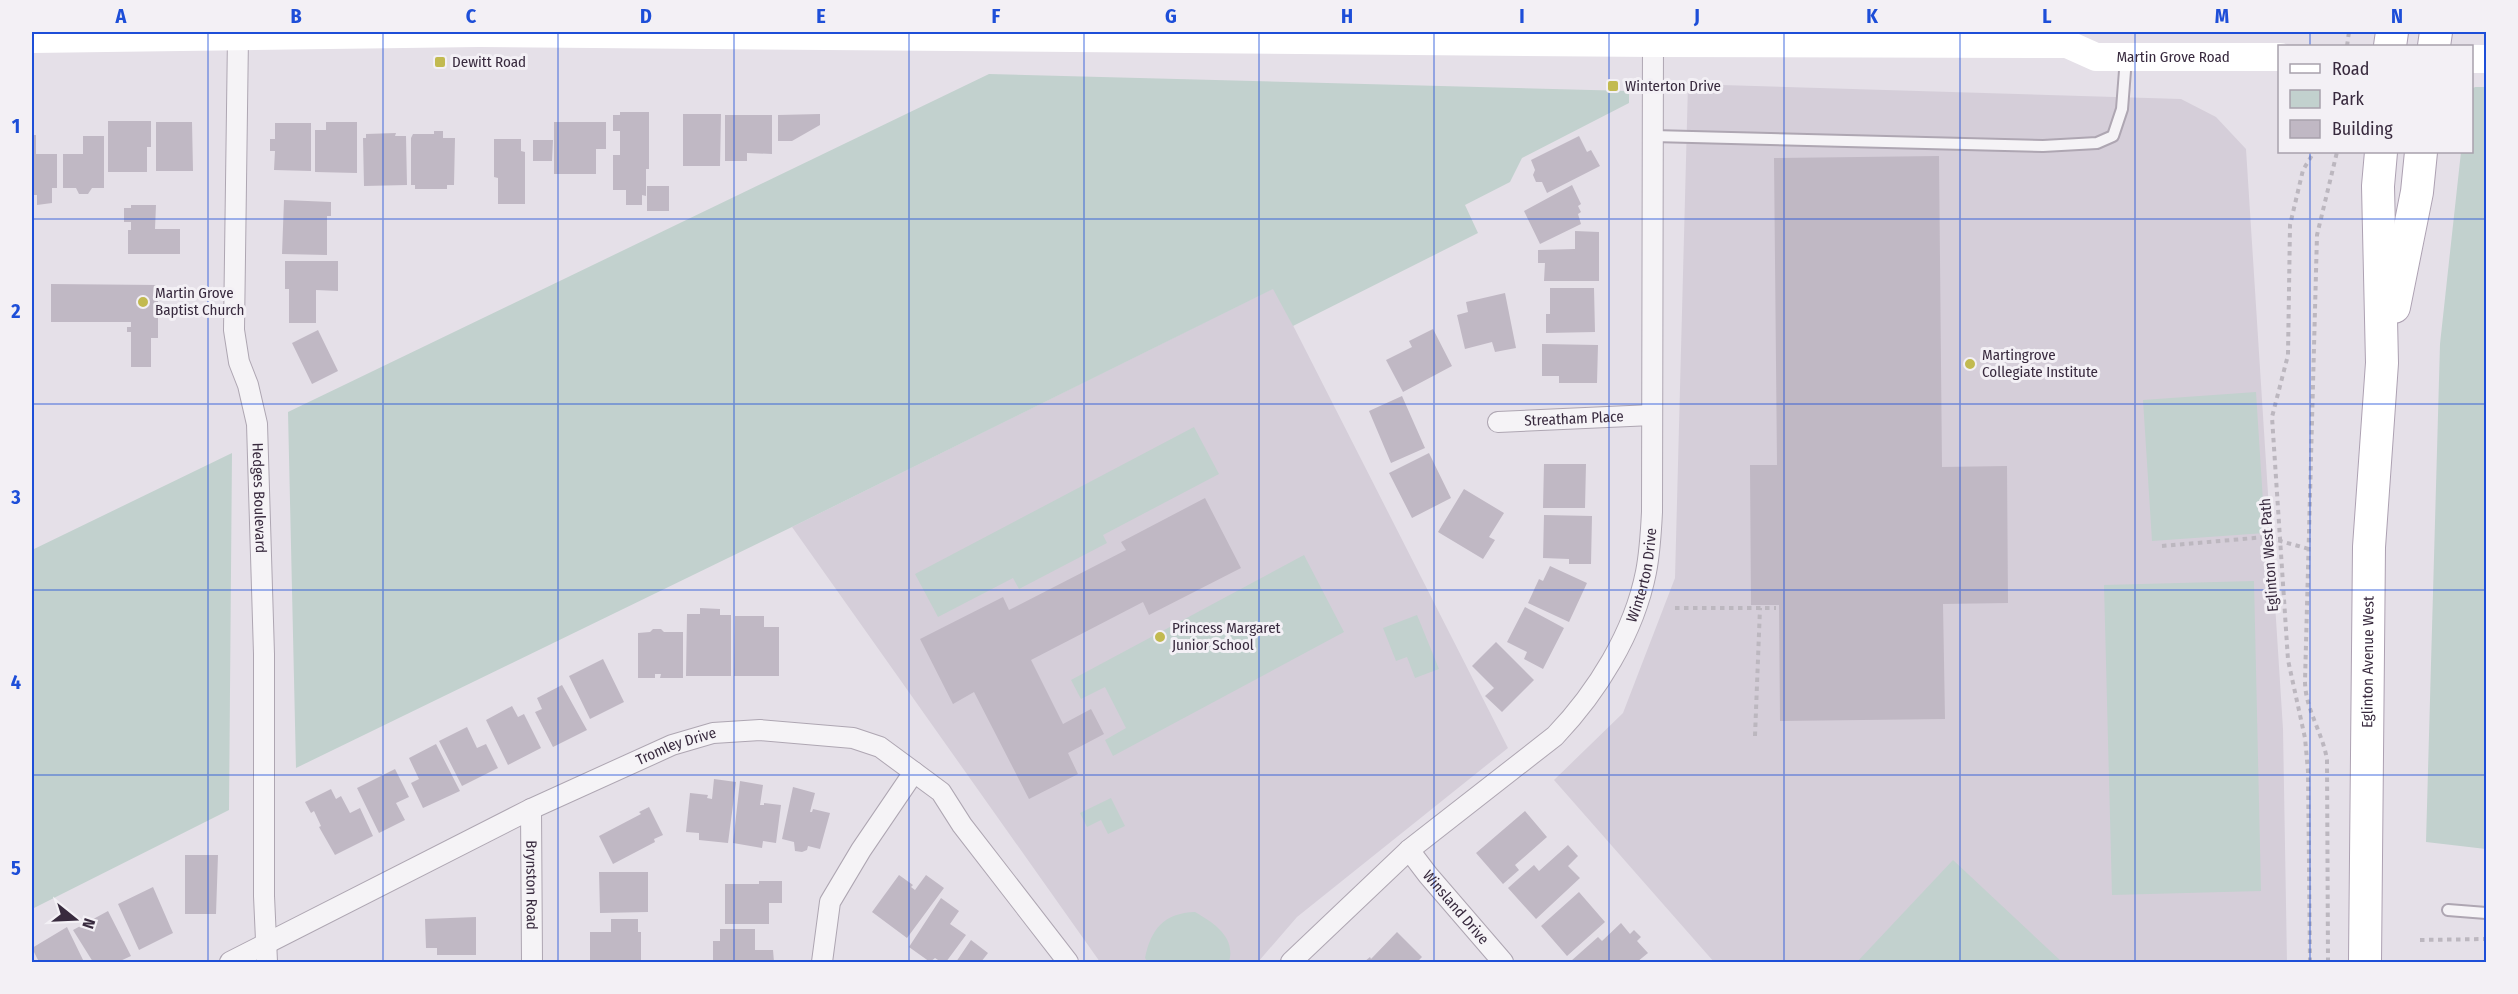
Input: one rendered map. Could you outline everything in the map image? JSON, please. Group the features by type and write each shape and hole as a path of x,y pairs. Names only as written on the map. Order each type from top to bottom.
{"main road":[{"name":"Martin Grove Road","path":"32,39 479,32 2075,38 2096,57 2278,57"},
{"name":"Eglinton Avenue West","path":"2365,963 2369,547 2382,363 2378,186 2381,153"},
{"name":"Eglinton Avenue West","path":"2382,363 2417,192 2421,153"}],"street":[{"name":"Hedges Boulevard","path":"238,36 234,330 239,362 248,384 257,424 264,654 264,896 267,953"},
{"name":"Winterton Drive","path":"1291,963 1410,850 1555,736 1591,695 1615,653 1638,602 1646,573 1651,522 1653,37"},
{"name":"Streatham Place","path":"1498,422 1652,415"},
{"name":"Tromley Drive","path":"230,963 267,953 531,809 672,746 713,733 734,730 853,738 880,747 941,792 962,825 1068,963"},
{"path":"822,963 830,902 861,850 914,772"},
{"name":"Brynston Road","path":"531,809 532,963"},
{"name":"Winsland Drive","path":"1410,850 1428,875 1503,963"}],"lane":[{"path":"1653,136 2032,146 2074,146 2097,143 2113,136 2122,109 2126,58"},
{"path":"2448,910 2487,913"}],"path":[{"name":"Eglinton West Path","path":"2310,963 2308,771 2305,738 2289,667 2272,411 2288,355 2290,225 2303,170 2313,153"},
{"path":"2328,963 2327,760 2324,742 2307,700 2305,687 2317,235 2337,153"},
{"path":"2162,546 2266,537 2309,549"},
{"path":"1675,608 1776,608"},
{"path":"1755,736 1760,608"},
{"path":"2420,940 2487,939"}],"shaded area":[{"name":"Martingrove Collegiate Institute","path":"1688,84 2181,99 2216,117 2246,149 2283,729 2287,962 1714,962 1554,780 1623,713 1675,578"},
{"name":"Princess Margaret Junior School","path":"1274,288 1508,748 1297,917 1258,962 1100,962 792,527"}],"green space":[{"path":"989,74 1629,91 1629,103 1522,158 1510,182 1465,205 1478,233 1293,326 1273,289 792,527 296,768 288,412"},
{"path":"2486,87 2486,849 2426,842 2440,344 2461,153 2473,153 2473,88"},
{"path":"2256,392 2265,533 2152,541 2143,400"},
{"path":"1194,427 1219,474 1103,535 1107,543 1019,589 1013,578 938,617 915,574"},
{"path":"232,453 229,810 32,909 32,550"},
{"path":"1304,555 1344,632 1113,756 1105,740 1126,728 1105,687 1081,699 1071,680"},
{"path":"2254,581 2261,891 2112,895 2104,585"},
{"path":"1417,615 1439,669 1415,678 1407,657 1396,661 1383,628"},
{"path":"1111,798 1125,826 1108,834 1101,820 1087,827 1080,813"},
{"path":"1953,860 2062,962 1857,962"},
{"path":"1195,912 1222,932 1229,945 1229,962 1148,962 1145,958 1151,939 1161,924 1175,916"}],"building":[{"path":"620,112 649,112 649,169 646,169 646,196 642,195 642,205 626,205 626,190 613,190 613,155 620,155 620,131 613,131 613,115 620,115"},
{"path":"683,114 721,114 720,166 683,166"},
{"path":"820,114 820,125 792,141 778,141 778,115"},
{"path":"725,115 772,115 772,154 747,153 747,161 725,161"},
{"path":"108,121 151,121 151,147 147,147 147,172 108,172"},
{"path":"156,122 192,122 193,171 156,171"},
{"path":"326,122 357,122 357,173 315,172 315,130 326,130"},
{"path":"554,122 606,122 606,149 596,149 596,174 554,174"},
{"path":"275,123 311,123 311,171 274,170 275,151 270,151 270,139 275,139"},
{"path":"434,131 443,131 443,138 455,138 454,185 447,185 447,189 415,189 415,185 411,185 411,138 413,134 434,134"},
{"path":"396,133 395,136 406,136 407,185 364,186 363,138 366,138 366,134"},
{"path":"32,135 36,135 36,154 57,154 57,188 52,188 52,203 37,205 37,195 32,195"},
{"path":"83,136 104,136 104,188 92,188 88,194 79,194 76,188 63,188 63,154 83,154"},
{"path":"1579,136 1587,152 1591,150 1600,166 1547,193 1542,182 1536,182 1531,160"},
{"path":"494,139 521,139 521,151 525,152 525,204 498,204 498,178 494,177"},
{"path":"533,140 553,140 552,161 533,161"},
{"path":"1939,156 1942,467 2007,466 2008,603 1943,604 1945,719 1780,721 1779,605 1751,605 1750,465 1777,465 1774,158"},
{"path":"1572,185 1581,204 1578,206 1581,212 1578,214 1581,224 1540,244 1524,211"},
{"path":"647,186 669,186 669,211 647,211"},
{"path":"284,200 331,202 331,216 327,216 327,255 282,254"},
{"path":"131,205 156,205 155,229 180,229 180,254 128,254 128,230 131,230 131,222 124,222 124,208 131,208"},
{"path":"1575,231 1599,232 1599,281 1544,281 1545,263 1538,263 1538,250 1575,249"},
{"path":"285,261 338,261 338,291 316,290 316,323 289,323 289,289 285,289"},
{"path":"51,284 158,285 158,338 151,338 151,367 131,367 131,332 127,332 127,327 131,327 131,322 51,322"},
{"path":"1550,288 1594,288 1595,332 1546,333 1546,314 1550,314"},
{"path":"1505,293 1516,348 1495,352 1492,342 1465,349 1457,315 1468,312 1466,302"},
{"path":"1433,329 1452,366 1403,392 1386,360 1412,347 1409,341"},
{"path":"318,330 338,371 312,384 292,343"},
{"path":"1542,344 1598,345 1597,383 1559,383 1559,376 1542,376"},
{"path":"1402,396 1425,448 1391,463 1369,411"},
{"path":"1429,453 1451,498 1412,518 1389,473"},
{"path":"1544,464 1586,464 1585,508 1543,508"},
{"path":"1464,489 1504,513 1489,537 1495,540 1483,559 1438,532"},
{"path":"1205,498 1241,568 1149,615 1143,602 1031,660 1063,724 1091,709 1104,734 1068,753 1078,774 1029,799 974,692 953,704 920,639 1003,597 1009,610 1126,550 1121,542"},
{"path":"1544,515 1592,516 1591,564 1569,564 1569,559 1543,558"},
{"path":"1550,566 1587,583 1569,622 1528,603 1539,579 1543,581"},
{"path":"1525,607 1564,628 1543,669 1524,659 1527,652 1507,642"},
{"path":"700,608 720,609 720,615 731,615 731,676 686,676 687,614 700,614"},
{"path":"735,616 764,616 764,627 779,627 779,676 734,676"},
{"path":"653,629 661,629 664,632 683,632 683,678 660,678 661,674 655,674 655,678 638,678 638,633 650,632"},
{"path":"1496,642 1534,680 1502,712 1485,696 1494,688 1472,666"},
{"path":"603,659 624,702 590,719 569,676"},
{"path":"562,685 587,730 553,747 535,712 542,709 537,698"},
{"path":"512,706 518,717 524,714 541,748 508,765 486,720"},
{"path":"467,727 477,748 486,744 498,768 462,786 439,741"},
{"path":"436,744 460,791 423,808 411,783 419,779 409,758"},
{"path":"395,769 409,797 396,803 405,820 379,833 357,788"},
{"path":"714,779 736,782 728,843 699,840 699,833 686,832 690,793 708,795 707,798 712,799"},
{"path":"740,781 763,785 760,805 764,803 781,805 776,843 763,841 762,848 733,843"},
{"path":"793,787 815,793 810,812 813,809 830,813 820,849 808,846 807,850 802,852 795,851 794,842 782,839"},
{"path":"331,789 336,799 341,796 350,813 360,808 373,836 335,855 319,827 321,826 314,811 311,813 305,802"},
{"path":"649,807 663,835 654,839 655,842 613,864 599,836 641,814 639,812"},
{"path":"1525,811 1547,837 1515,865 1519,870 1503,884 1476,853"},
{"path":"1568,845 1578,856 1568,866 1580,878 1536,919 1508,888 1534,865 1539,871"},
{"path":"185,855 218,855 216,914 185,914"},
{"path":"599,872 648,872 648,912 600,913"},
{"path":"899,875 913,885 911,887 915,890 926,875 944,888 907,938 872,912"},
{"path":"759,881 782,881 782,903 769,903 769,924 725,924 725,884 759,884"},
{"path":"153,887 173,933 139,950 118,904"},
{"path":"1579,892 1605,922 1567,956 1541,926"},
{"path":"941,898 959,911 950,924 966,935 946,962 935,958 930,962 909,947"},
{"path":"108,911 131,956 118,962 93,962 73,930"},
{"path":"476,917 476,955 437,955 437,948 426,948 425,919"},
{"path":"611,919 638,919 638,932 641,932 641,960 590,960 590,932 611,932"},
{"path":"1621,923 1630,934 1634,930 1641,937 1637,941 1648,953 1637,962 1571,961 1598,937 1602,941"},
{"path":"67,927 84,962 39,962 32,948"},
{"path":"720,929 755,929 755,950 773,950 774,962 713,962 713,941 720,941"},
{"path":"1397,932 1422,957 1417,962 1364,962 1370,957 1371,959"},
{"path":"971,940 988,953 981,962 956,962"}],"place":[{"name":"Dewitt Road","path":"440,62"},
{"name":"Winterton Drive","path":"1613,86"},
{"name":"Martin Grove Baptist Church","path":"143,302"},
{"name":"Martingrove Collegiate Institute","path":"1970,364"},
{"name":"Princess Margaret Junior School","path":"1160,637"}]}
